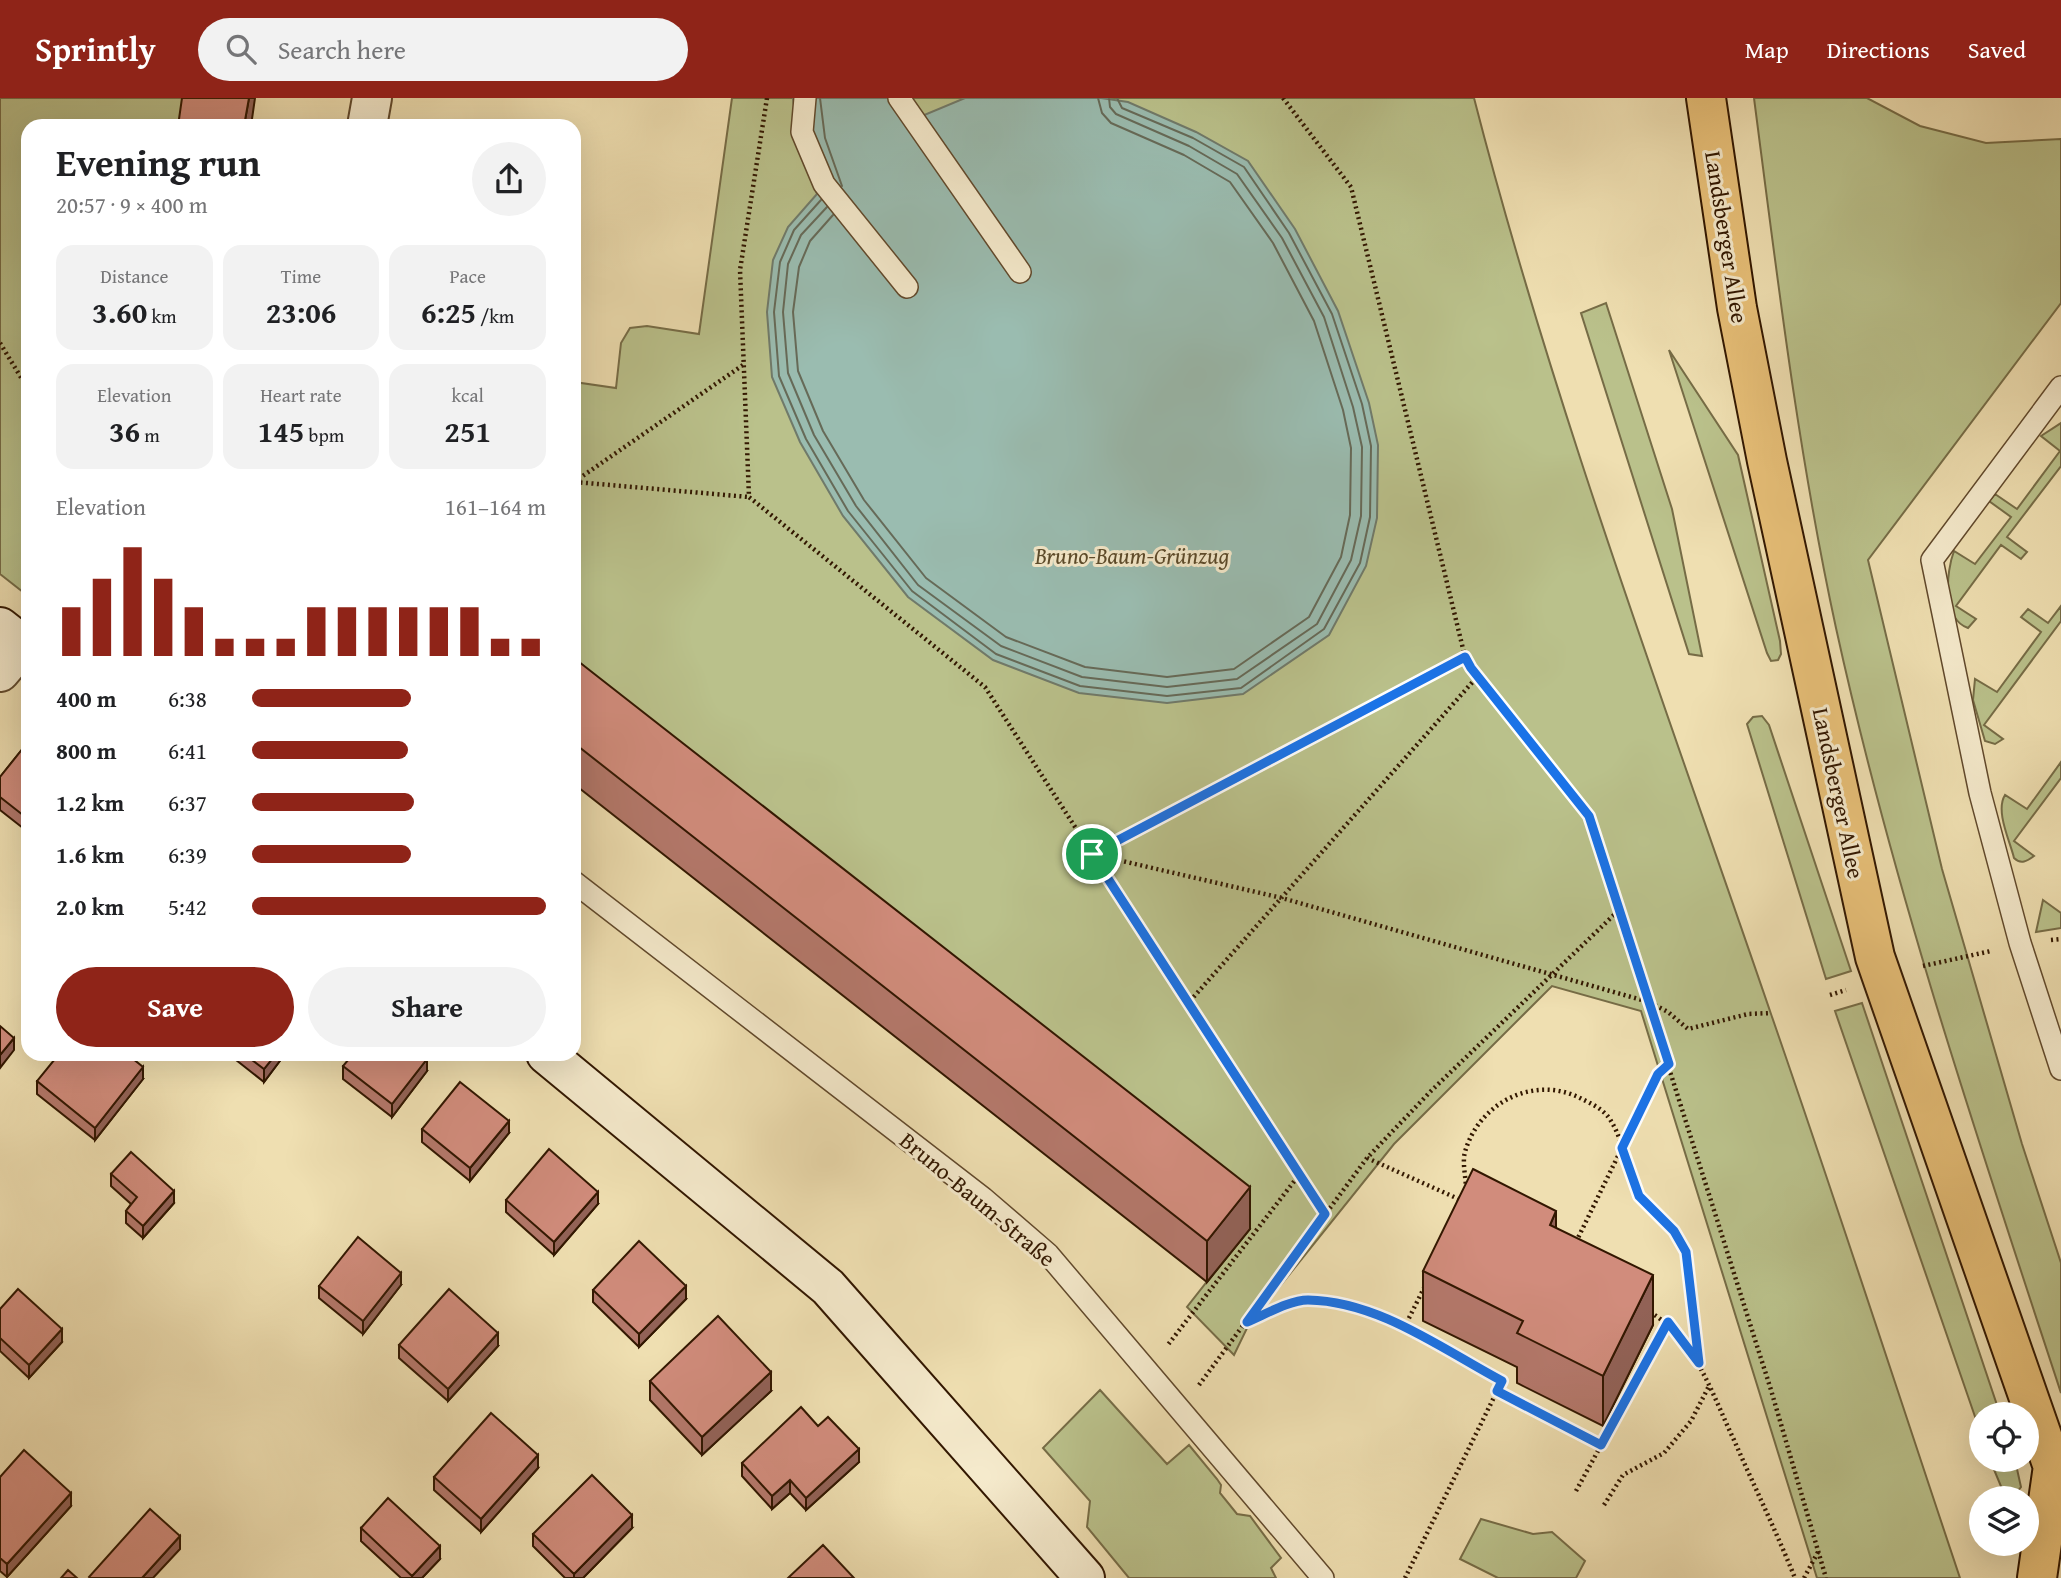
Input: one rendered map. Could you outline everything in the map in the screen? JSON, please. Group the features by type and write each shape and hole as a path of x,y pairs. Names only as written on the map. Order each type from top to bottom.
{"main road":[{"name":"Landsberger Allee","path":"1706,98 1737,308 1767,461 1875,957 2057,1478 2037,1578"}],"street":[{"path":"368,119 372,98"},
{"path":"554,1061 828,1287 1085,1578"}],"lane":[{"path":"805,98 802,132 824,184 907,287"},
{"path":"899,98 1020,272"},
{"path":"2061,387 1932,559 1980,793 2020,943 2061,1069"},
{"name":"Bruno-Baum-Straße","path":"581,887 983,1198 1048,1254 1323,1578"}],"path":[{"path":"749,497 740,270 767,98"},
{"path":"1283,98 1351,187 1465,657 1589,816 1771,1390 1826,1578"},
{"path":"0,343 21,378"},
{"path":"581,477 744,364"},
{"path":"581,483 749,497 985,687 1325,1214"},
{"path":"1092,854 1465,657"},
{"path":"1189,1002 1478,677"},
{"path":"1092,854 1282,898 1649,1002 1668,1012 1688,1029 1748,1014 1771,1013"},
{"path":"1196,1389 1367,1158 1431,1091 1619,910"},
{"path":"1574,1246 1658,1074 1669,1064"},
{"path":"1367,1158 1467,1203 1464,1154 1478,1124 1496,1105 1516,1094 1541,1088 1571,1093 1596,1106 1611,1120 1639,1196 1674,1231 1686,1252 1699,1363"},
{"path":"1164,1350 1299,1175"},
{"path":"1404,1328 1427,1283"},
{"path":"1247,1322 1305,1300 1354,1306 1404,1328 1502,1381 1405,1578"},
{"path":"1644,1308 1668,1322 1699,1363 1766,1505 1795,1578"},
{"path":"1576,1491 1668,1322"},
{"path":"1604,1505 1623,1475 1664,1453 1691,1421 1710,1386"},
{"path":"1497,1391 1601,1445"},
{"path":"1804,1578 1818,1551"}],"green space":[{"path":"0,98 188,98 184,119 21,119 21,590 0,574"},
{"name":"Bruno-Baum-Grünzug","path":"732,98 1474,98 1505,214 1576,444 1652,673 1819,1155 1960,1578 1817,1578 1641,1011 1552,986 1394,1144 1248,1326 1234,1355 1187,1307 1249,1228 581,705 581,383 616,388 621,343 630,328 647,326 699,334"},
{"path":"1754,98 1867,98 1920,126 1986,143 2061,139 2061,303 1868,560 1942,869 2022,1144 2061,1263 2061,1393 1910,918 1836,628 1810,496 1789,364"},
{"path":"1606,303 1672,509 1702,656 1689,654 1581,313"},
{"path":"1669,350 1738,455 1780,641 1781,654 1778,660 1771,661 1767,653"},
{"path":"2061,423 2061,466 2007,537 2027,552 2021,559 2001,545 1956,606 1976,619 1968,628 1954,615 1948,594 1949,571 1954,551 1975,564 2011,517 1989,501 1995,494 2017,509 2060,451 2041,436"},
{"path":"2061,606 2061,621 1984,725 2003,739 1995,744 1985,741 1973,700 1975,679 1997,692 2041,632 2021,617 2028,609 2048,623"},
{"path":"1762,716 1769,725 1851,971 1826,979 1747,724 1753,717"},
{"path":"2061,762 2061,778 2014,841 2034,856 2026,861 2019,861 2014,858 2004,826 2002,802 2005,795 2027,809"},
{"path":"2043,900 2061,913 2061,928 2036,932"},
{"path":"1862,1003 1996,1402 1970,1402 1835,1011"},
{"path":"1100,1390 1167,1464 1189,1445 1217,1479 1221,1485 1220,1493 1237,1514 1250,1516 1281,1558 1271,1568 1276,1578 1129,1578 1087,1527 1090,1501 1043,1448"},
{"path":"1995,1472 2018,1472 2021,1486 2001,1486"},
{"path":"1481,1519 1533,1534 1552,1532 1585,1561 1576,1578 1498,1578 1460,1559"}],"water":[{"path":"793,98 910,98 922,116 965,98 1101,98 1128,102 1196,132 1248,161 1295,229 1338,311 1369,403 1378,445 1377,518 1366,566 1329,635 1243,694 1167,703 1079,693 993,660 908,597 843,516 800,442 772,377 767,312 773,260 788,227 817,194 799,144"}],"building":[{"path":"182,98 249,98 245,119 179,119"},
{"path":"581,663 1250,1187 1207,1241 581,749"},
{"path":"21,751 21,814 0,797 0,777"},
{"path":"0,1026 14,1038 0,1055"},
{"path":"53,1061 136,1061 143,1067 95,1128 37,1081"},
{"path":"253,1061 270,1061 264,1069"},
{"path":"347,1061 425,1061 392,1104 343,1066"},
{"path":"460,1082 509,1121 470,1168 422,1129"},
{"path":"549,1149 598,1192 554,1242 506,1200"},
{"path":"131,1152 174,1191 143,1226 126,1211 137,1197 111,1174"},
{"path":"1473,1169 1556,1211 1550,1225 1653,1275 1603,1376 1517,1333 1523,1321 1423,1271"},
{"path":"358,1237 401,1273 363,1321 319,1286"},
{"path":"639,1241 686,1286 639,1334 593,1290"},
{"path":"18,1289 62,1329 29,1365 0,1338 0,1309"},
{"path":"449,1289 498,1333 448,1389 399,1345"},
{"path":"718,1316 771,1372 702,1437 650,1381"},
{"path":"801,1407 818,1426 828,1417 859,1449 806,1498 790,1480 772,1496 742,1463"},
{"path":"491,1413 538,1455 481,1519 434,1477"},
{"path":"24,1450 71,1493 7,1564 0,1558 0,1477"},
{"path":"592,1475 632,1515 574,1574 533,1534"},
{"path":"388,1498 440,1546 412,1576 361,1528"},
{"path":"150,1509 180,1536 142,1578 90,1578 89,1577"},
{"path":"823,1545 854,1578 788,1578"},
{"path":"68,1570 77,1578 61,1578"}],"route":[{"path":"1465,657 1589,816 1669,1064 1658,1074 1622,1148 1639,1196 1674,1231 1686,1252 1699,1363 1668,1322 1601,1445 1497,1391 1502,1381 1379,1315 1354,1306 1305,1300 1247,1322 1325,1214 1092,854 1465,657"}]}
